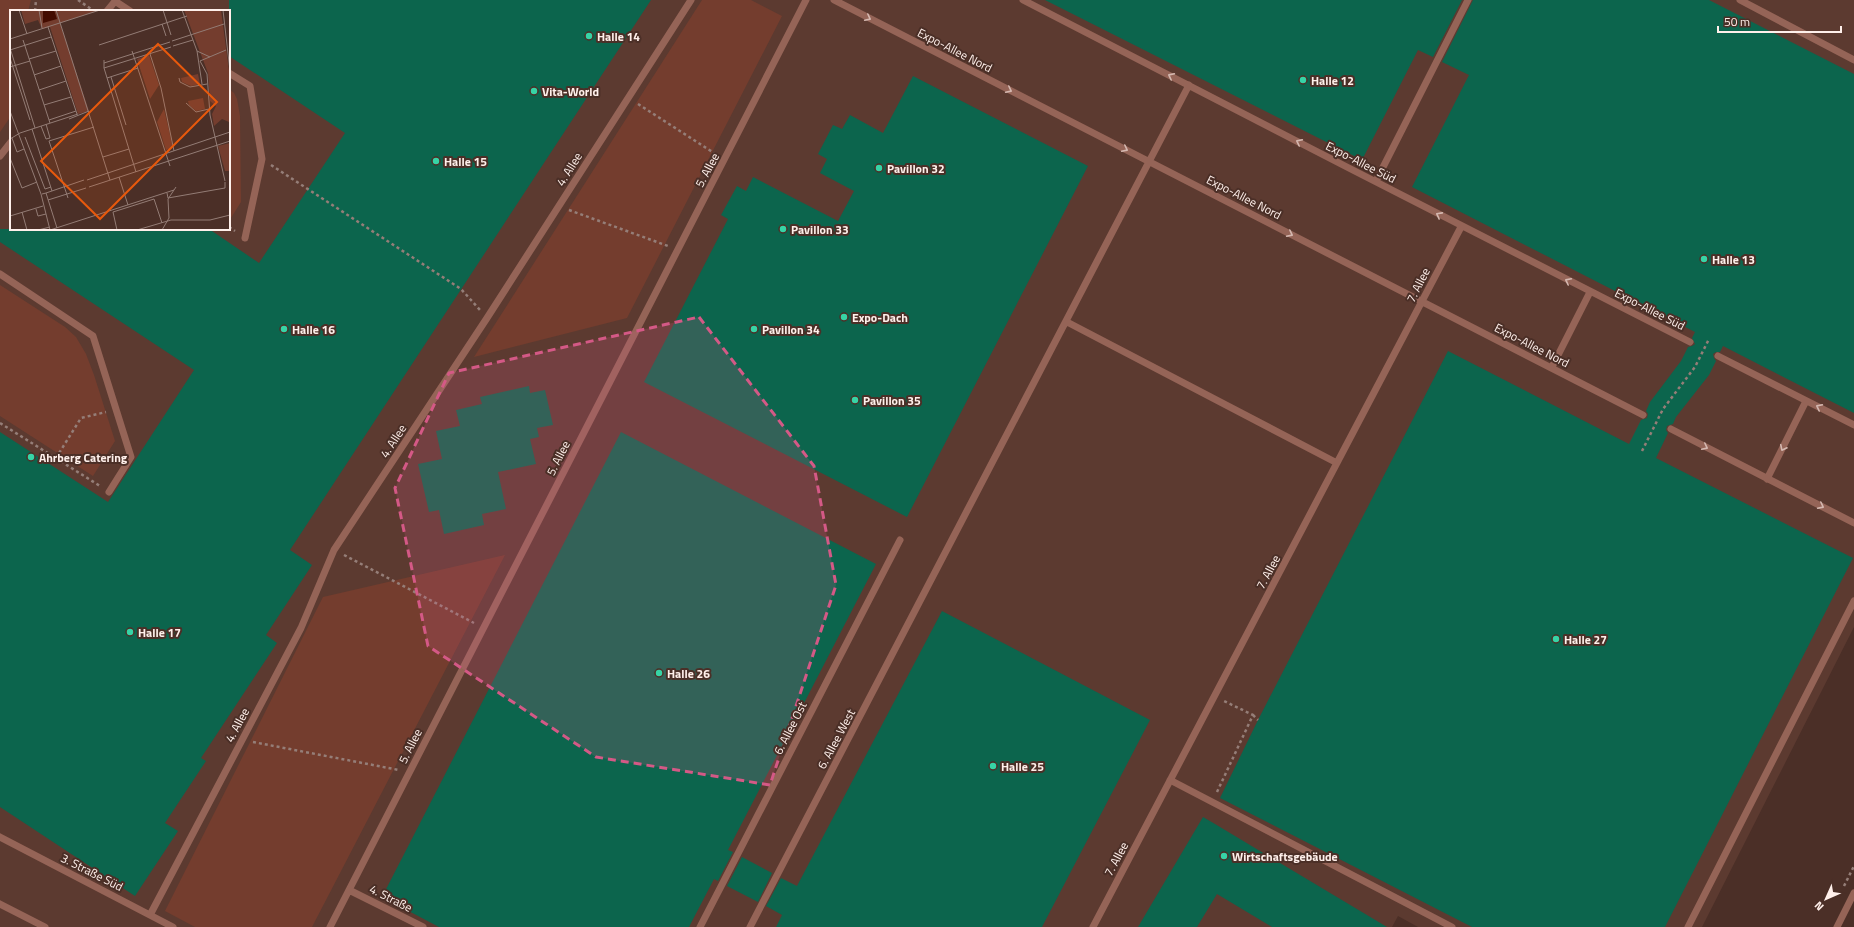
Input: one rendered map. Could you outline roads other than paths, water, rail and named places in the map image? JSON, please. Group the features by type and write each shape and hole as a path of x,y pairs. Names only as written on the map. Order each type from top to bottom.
{"lane":[{"name":"4. Allee","path":"150,915 301,628 334,550 487,318 691,0"},
{"name":"5. Allee","path":"330,927 806,0"},
{"name":"Expo-Allee Nord","path":"834,0 1643,415"},
{"name":"Expo-Allee Süd","path":"1023,0 1376,181 1461,227 1690,342"},
{"path":"1376,181 1468,0"},
{"path":"1740,0 1854,60"},
{"path":"108,10 115,1 128,10"},
{"path":"230,74 250,86 262,159 245,238"},
{"name":"6. Allee West","path":"750,927 942,562 1189,85"},
{"path":"0,156 10,143"},
{"name":"7. Allee","path":"1093,927 1461,227"},
{"path":"0,274 93,336 131,457 109,492"},
{"path":"1552,367 1590,292"},
{"path":"1067,322 1337,463"},
{"path":"1718,356 1854,425"},
{"path":"1768,479 1806,401"},
{"path":"1671,429 1854,523"},
{"name":"6. Allee Ost","path":"700,927 900,540"},
{"path":"1688,927 1854,601"},
{"path":"1170,780 1452,927"},
{"name":"3. Straße Süd","path":"0,837 173,927"},
{"name":"4. Straße","path":"349,890 423,927"},
{"path":"1837,927 1854,893"},
{"path":"0,904 45,927"}],"place":[{"name":"Halle 14","path":"589,36"},
{"name":"Halle 12","path":"1303,80"},
{"name":"Vita-World","path":"534,91"},
{"name":"Halle 15","path":"436,161"},
{"name":"Pavillon 32","path":"879,168"},
{"name":"Pavillon 33","path":"783,229"},
{"name":"Halle 13","path":"1704,259"},
{"name":"Expo-Dach","path":"844,317"},
{"name":"Halle 16","path":"284,329"},
{"name":"Pavillon 34","path":"754,329"},
{"name":"Pavillon 35","path":"855,400"},
{"name":"Ahrberg Catering","path":"31,457"},
{"name":"Halle 17","path":"130,632"},
{"name":"Halle 27","path":"1556,639"},
{"name":"Halle 26","path":"659,673"},
{"name":"Halle 25","path":"993,766"},
{"name":"Wirtschaftsgebäude","path":"1224,856"}]}
